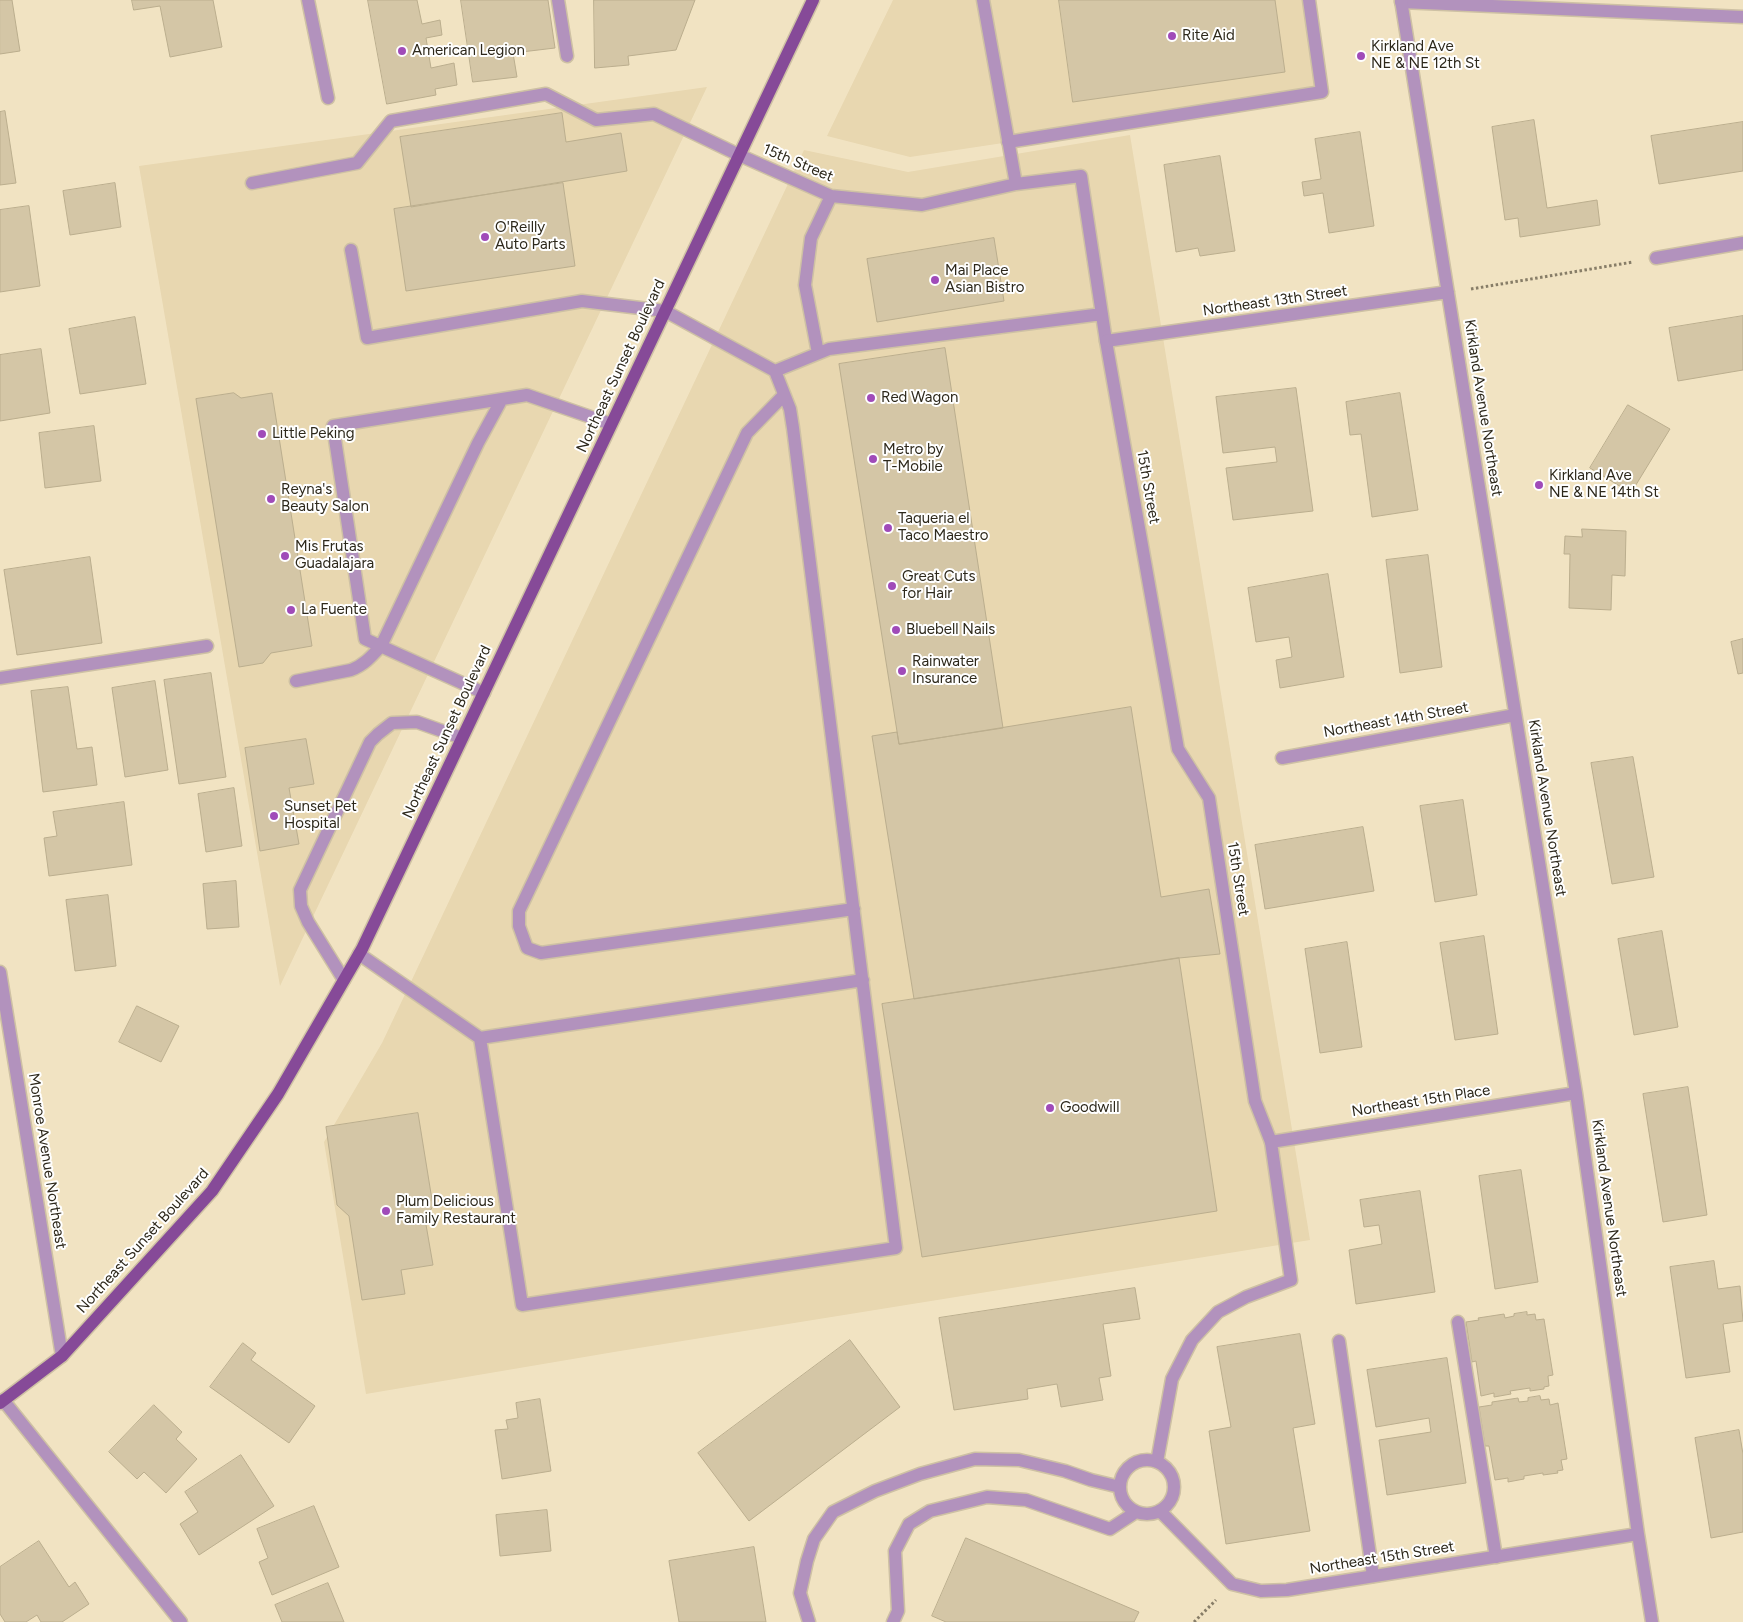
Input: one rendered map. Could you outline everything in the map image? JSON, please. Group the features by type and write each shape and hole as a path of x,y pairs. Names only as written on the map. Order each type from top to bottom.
{"main road":[{"name":"Northeast Sunset Boulevard","path":"2,1401 62,1356 212,1191 278,1094 344,980 359,954 484,693 813,0"}],"street":[{"path":"308,0 328,98"},
{"path":"558,0 567,56"},
{"path":"983,0 1016,184"},
{"path":"1008,142 1322,92 1309,0"},
{"path":"1401,1 1743,17"},
{"name":"Kirkland Avenue Northeast","path":"1401,1 1576,1093 1652,1622"},
{"name":"15th Street","path":"252,183 357,163 391,121 546,94 596,120 654,114 831,196 922,205 1016,184 1081,176 1106,342 1178,749 1209,798 1255,1101 1271,1142"},
{"path":"818,353 804,285 811,238 831,196"},
{"path":"1656,258 1743,243"},
{"path":"351,250 367,338 582,301 665,311 775,371 790,409 793,428 896,1248 522,1305 480,1038"},
{"name":"Northeast 13th Street","path":"1106,342 1448,292"},
{"path":"775,371 829,349 1102,314"},
{"path":"484,693 364,639 333,426 527,395 611,424"},
{"path":"784,395 747,433 519,911 519,926 527,948 541,952 854,909"},
{"path":"296,681 358,668 369,660 381,646 478,442 502,399"},
{"path":"0,678 207,646"},
{"name":"Northeast 14th Street","path":"1282,758 1516,715"},
{"path":"344,980 308,922 301,906 300,890 370,742 392,723 417,722 462,738"},
{"path":"359,954 480,1038 863,980"},
{"name":"Monroe Avenue Northeast","path":"0,972 62,1356"},
{"name":"Northeast 15th Place","path":"1271,1142 1576,1093"},
{"path":"1157,1462 1172,1379 1192,1340 1218,1312 1246,1297 1291,1280 1271,1142"},
{"path":"1458,1322 1496,1557"},
{"path":"1339,1341 1373,1576"},
{"path":"2,1401 181,1622"},
{"path":"809,1622 800,1592 814,1540 833,1512 876,1492 920,1474 975,1459 1019,1460 1065,1470 1092,1480 1120,1487"},
{"path":"1149,1460 1157,1462 1170,1473 1174,1490 1167,1506 1160,1511 1152,1514 1136,1512 1124,1502 1120,1487 1121,1479 1125,1471 1140,1461 1149,1460"},
{"path":"893,1622 898,1611 895,1551 909,1524 930,1512 987,1497 1026,1500 1110,1529 1136,1512"},
{"path":"1160,1511 1232,1584"},
{"name":"Northeast 15th Street","path":"1232,1584 1261,1591 1288,1590 1638,1534"}],"path":[{"path":"1448,292 1656,258"},
{"path":"1194,1622 1232,1584"}],"shaded area":[{"path":"893,0 1309,0 1322,95 910,157 827,136"},
{"path":"707,87 280,986 139,166"},
{"path":"1130,135 1310,1240 614,1352 366,1394 324,1142 382,1043 804,150 908,172"}],"building":[{"path":"0,0 12,0 20,51 0,54"},
{"path":"132,0 213,0 222,47 170,57 160,6 134,10"},
{"name":"American Legion","path":"368,0 417,0 422,24 440,20 442,35 426,38 431,68 454,63 457,85 435,89 436,95 387,104"},
{"path":"461,0 548,0 555,48 513,53 517,77 473,82"},
{"path":"594,0 695,0 676,50 628,56 629,65 595,68"},
{"name":"Rite Aid","path":"1059,0 1275,0 1285,72 1073,102"},
{"path":"5,111 16,183 0,185 0,112"},
{"path":"562,113 566,142 621,133 627,171 411,207 400,137"},
{"path":"1534,120 1547,208 1597,200 1600,225 1520,237 1518,218 1505,220 1492,127"},
{"path":"1743,122 1743,171 1659,184 1651,136"},
{"path":"1360,132 1374,226 1329,233 1323,193 1304,196 1302,182 1321,179 1315,139"},
{"path":"1220,156 1235,251 1200,256 1198,248 1176,252 1164,165"},
{"path":"115,183 121,227 70,235 63,191"},
{"name":"O'Reilly Auto Parts","path":"563,183 575,266 406,291 394,209"},
{"path":"29,206 40,286 0,292 0,210"},
{"name":"Mai Place Asian Bistro","path":"994,238 1004,301 877,322 867,259"},
{"path":"1743,316 1743,370 1678,381 1669,328"},
{"path":"135,317 146,384 80,394 69,329"},
{"path":"945,348 1003,728 899,744 839,364"},
{"path":"41,349 50,413 0,421 0,355"},
{"path":"1296,388 1313,511 1233,520 1226,468 1277,462 1275,447 1223,453 1216,397"},
{"path":"234,393 241,398 272,393 312,646 271,653 263,663 239,667 196,399"},
{"path":"1400,393 1418,510 1372,517 1361,434 1350,435 1346,402"},
{"path":"1628,405 1670,429 1631,493 1590,468"},
{"path":"94,426 101,481 45,488 39,433"},
{"path":"1582,529 1626,531 1625,576 1612,575 1611,610 1569,608 1570,554 1564,554 1565,536 1582,537"},
{"path":"1428,555 1442,667 1400,673 1386,560"},
{"path":"90,557 102,643 17,655 4,570"},
{"path":"1328,574 1344,677 1280,688 1276,660 1292,657 1289,637 1256,642 1248,588"},
{"path":"1743,639 1743,673 1738,674 1731,642"},
{"path":"211,673 226,777 179,784 164,680"},
{"path":"155,681 168,770 125,777 112,688"},
{"path":"68,687 77,749 92,747 97,785 43,792 31,691"},
{"path":"1131,707 1161,897 1209,889 1220,954 1179,958 914,999 872,736 897,732 899,744"},
{"name":"Sunset Pet Hospital","path":"306,739 314,784 289,788 299,844 260,851 245,748"},
{"path":"1633,757 1654,877 1612,884 1591,763"},
{"path":"234,788 242,846 206,852 198,794"},
{"path":"1463,800 1477,895 1435,902 1420,806"},
{"path":"124,802 132,865 49,876 44,838 57,836 53,812"},
{"path":"1363,827 1374,891 1265,909 1255,845"},
{"path":"236,881 239,927 207,929 203,884"},
{"path":"108,895 116,966 75,971 66,900"},
{"path":"1662,931 1678,1027 1634,1035 1618,939"},
{"path":"1484,936 1498,1034 1455,1040 1440,943"},
{"path":"1347,942 1362,1047 1320,1053 1305,949"},
{"name":"Goodwill","path":"1179,958 1217,1211 922,1257 882,1004"},
{"path":"137,1006 179,1026 161,1062 119,1042"},
{"path":"1688,1087 1707,1215 1663,1222 1643,1094"},
{"name":"Plum Delicious Family Restaurant","path":"418,1113 433,1206 425,1219 433,1265 401,1270 405,1294 362,1300 349,1216 337,1205 326,1127"},
{"path":"1521,1170 1538,1282 1495,1289 1479,1176"},
{"path":"1420,1191 1435,1292 1356,1304 1349,1250 1382,1244 1379,1225 1364,1227 1360,1200"},
{"path":"1714,1261 1718,1289 1740,1286 1743,1321 1723,1324 1730,1372 1686,1378 1670,1267"},
{"path":"1135,1288 1140,1319 1103,1324 1111,1376 1099,1378 1103,1400 1061,1407 1057,1384 1027,1389 1028,1399 954,1410 939,1318"},
{"path":"1527,1312 1527,1315 1535,1314 1536,1320 1544,1319 1553,1375 1548,1376 1549,1386 1544,1387 1544,1389 1530,1391 1530,1388 1510,1391 1511,1394 1494,1397 1494,1393 1481,1396 1476,1361 1472,1362 1466,1322 1504,1314 1505,1318"},
{"path":"1300,1334 1315,1424 1293,1428 1310,1531 1226,1544 1209,1431 1231,1427 1217,1347"},
{"path":"850,1340 900,1407 749,1521 698,1453"},
{"path":"243,1343 256,1353 251,1360 315,1406 289,1443 210,1387"},
{"path":"1447,1358 1466,1483 1387,1495 1379,1440 1431,1432 1429,1418 1376,1427 1367,1370"},
{"path":"1540,1396 1541,1400 1549,1399 1550,1405 1558,1403 1567,1459 1561,1460 1563,1470 1557,1471 1558,1473 1524,1476 1524,1479 1508,1482 1508,1478 1495,1480 1489,1446 1485,1446 1479,1407 1492,1405 1492,1402 1518,1398 1519,1402 1528,1401 1528,1398"},
{"path":"540,1399 551,1471 502,1479 495,1430 508,1429 506,1420 518,1418 516,1403"},
{"path":"154,1405 182,1432 176,1439 197,1459 166,1493 144,1472 137,1479 109,1452"},
{"path":"1739,1430 1743,1454 1743,1532 1711,1538 1695,1438"},
{"path":"241,1455 274,1506 199,1555 180,1524 198,1512 185,1492"},
{"path":"314,1506 339,1567 272,1595 259,1562 268,1558 257,1529"},
{"path":"547,1510 551,1551 500,1556 496,1515"},
{"path":"966,1538 1139,1612 1134,1622 946,1622 932,1616"},
{"path":"39,1541 69,1587 75,1582 89,1604 62,1622 41,1622 37,1615 26,1622 5,1622 0,1614 0,1567"},
{"path":"754,1547 766,1622 679,1622 669,1561"},
{"path":"328,1583 344,1622 282,1622 275,1605"}],"place":[{"name":"Rite Aid","path":"1172,36"},
{"name":"American Legion","path":"402,51"},
{"name":"Kirkland Ave NE & NE 12th St","path":"1361,56"},
{"name":"O'Reilly Auto Parts","path":"485,237"},
{"name":"Mai Place Asian Bistro","path":"935,280"},
{"name":"Red Wagon","path":"871,398"},
{"name":"Little Peking","path":"262,434"},
{"name":"Metro by T-Mobile","path":"873,459"},
{"name":"Kirkland Ave NE & NE 14th St","path":"1539,485"},
{"name":"Reyna's Beauty Salon","path":"271,499"},
{"name":"Taqueria el Taco Maestro","path":"888,528"},
{"name":"Mis Frutas Guadalajara","path":"285,556"},
{"name":"Great Cuts for Hair","path":"892,586"},
{"name":"La Fuente","path":"291,610"},
{"name":"Bluebell Nails","path":"896,630"},
{"name":"Rainwater Insurance","path":"902,671"},
{"name":"Sunset Pet Hospital","path":"274,816"},
{"name":"Goodwill","path":"1050,1108"},
{"name":"Plum Delicious Family Restaurant","path":"386,1211"}]}
